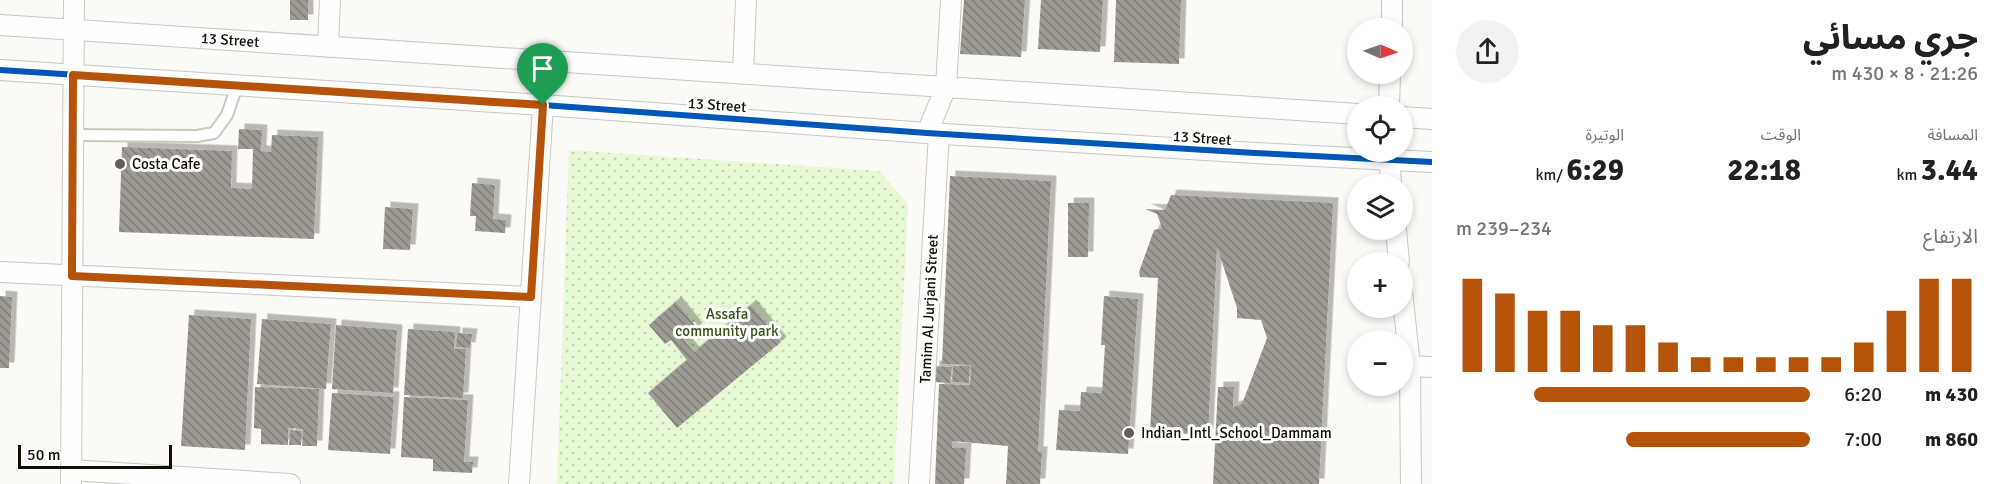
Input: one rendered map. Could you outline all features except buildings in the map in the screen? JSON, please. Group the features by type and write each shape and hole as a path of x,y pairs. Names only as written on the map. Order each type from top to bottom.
{"street":[{"path":"74,0 71,477 290,484"},
{"path":"328,46 330,0"},
{"path":"742,74 746,0"},
{"name":"Tamim Al Jurjani Street","path":"919,484 933,133 946,87 951,0"},
{"path":"1392,0 1392,18"},
{"name":"13 Street","path":"0,25 1347,113"},
{"name":"13 Street","path":"0,70 933,133 1255,153 1347,154"},
{"path":"519,484 543,105"},
{"path":"1413,118 1432,119"},
{"name":"13 Street","path":"1413,159 1432,162"},
{"path":"0,272 531,297"},
{"path":"1413,366 1432,367"},
{"path":"1410,396 1411,484"}],"lane":[{"path":"73,135 197,136 214,133 227,115 237,86"}],"green space":[{"name":"Assafa community park","path":"569,150 879,171 908,204 894,484 557,484"}],"cycle path":[{"path":"0,70 543,105 927,133 1432,162"}],"place":[{"name":"Costa Cafe","path":"120,164"},
{"name":"Indian_Intl_School_Dammam","path":"1129,433"}],"route":[{"path":"73,75 543,105 531,297 72,276 73,75"}]}
